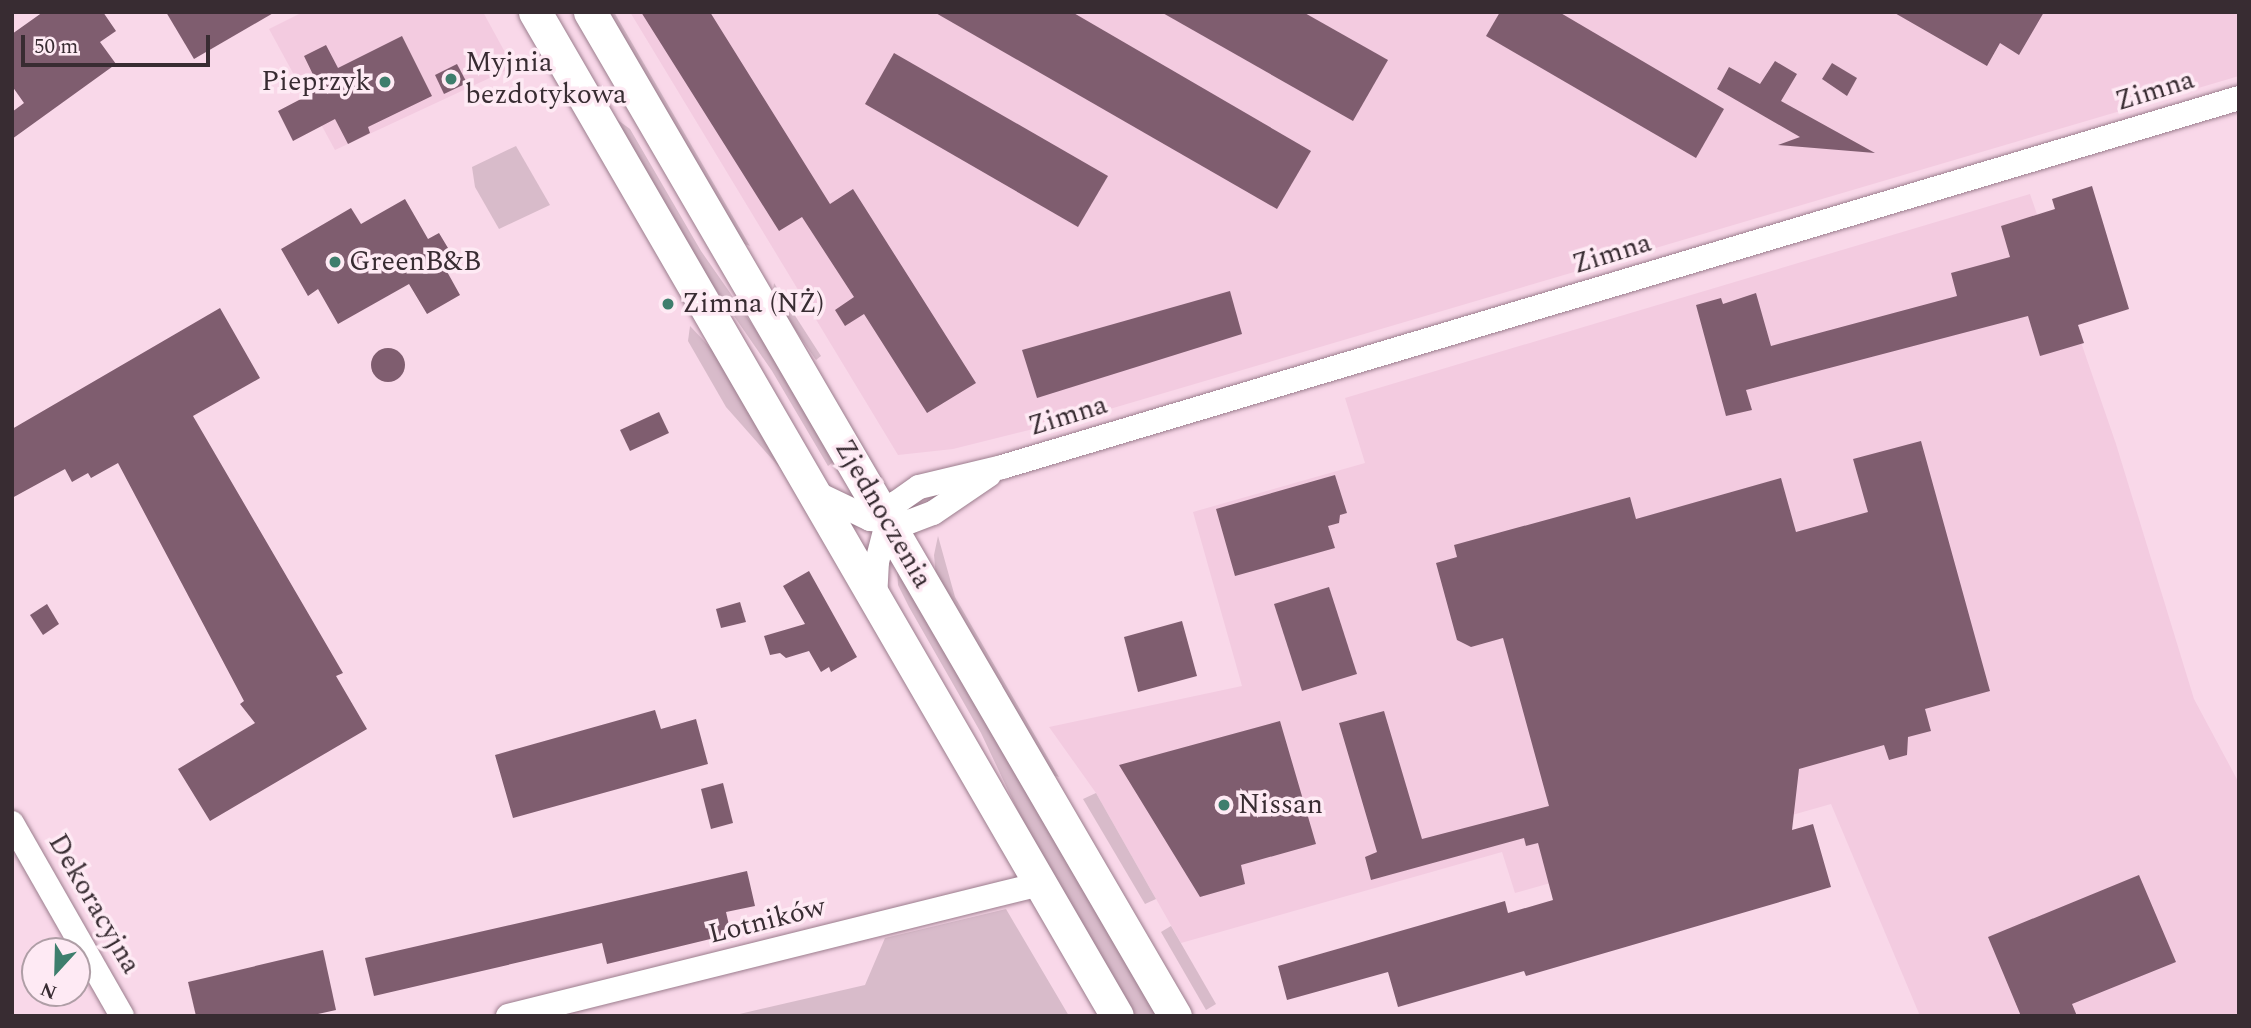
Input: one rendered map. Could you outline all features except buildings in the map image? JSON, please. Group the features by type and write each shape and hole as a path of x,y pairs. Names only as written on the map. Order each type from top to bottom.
{"main road":[{"name":"Zjednoczenia","path":"535,12 1117,1016"},
{"name":"Zjednoczenia","path":"590,12 1175,1016"}],"street":[{"name":"Zimna","path":"875,602 877,562 887,523 896,503 919,487 1002,467 2239,97"},
{"path":"814,492 858,515 887,523"},
{"name":"Dekoracyjna","path":"12,823 122,1016"},
{"name":"Lotników","path":"508,1016 1040,884"}],"shaded area":[{"path":"303,12 483,12 513,67 335,150 269,29"},
{"path":"606,12 614,12 750,246 739,242"},
{"path":"630,12 2239,12 2239,76 1086,416 953,449 898,455"},
{"path":"615,118 630,129 701,251 765,343 836,460 828,466 772,371 705,274"},
{"path":"516,146 550,205 499,229 475,187 472,167"},
{"path":"2030,194 2116,444 2194,699 2239,783 2239,1016 1920,1016 1831,804 1515,893 1502,852 1181,943 1096,793 1049,727 1242,686 1193,512 1365,463 1345,398"},
{"path":"774,283 821,356 816,360 772,296"},
{"path":"690,326 720,358 795,485 726,407 688,341"},
{"path":"938,536 955,597 1059,777 1052,775 936,577 934,555"},
{"path":"897,568 1159,1016 1131,1016 1034,845 981,733 909,607 898,585"},
{"path":"1096,793 1156,899 1145,904 1083,799"},
{"path":"1006,909 1069,1016 731,1016 865,985 885,938"},
{"path":"1171,926 1216,1004 1206,1010 1161,932"}],"place":[{"name":"Myjnia bezdotykowa","path":"451,79"},
{"name":"Pieprzyk","path":"385,82"},
{"name":"GreenB&B","path":"335,262"},
{"name":"Zimna (NŻ)","path":"668,304"},
{"name":"Nissan","path":"1224,805"}]}
